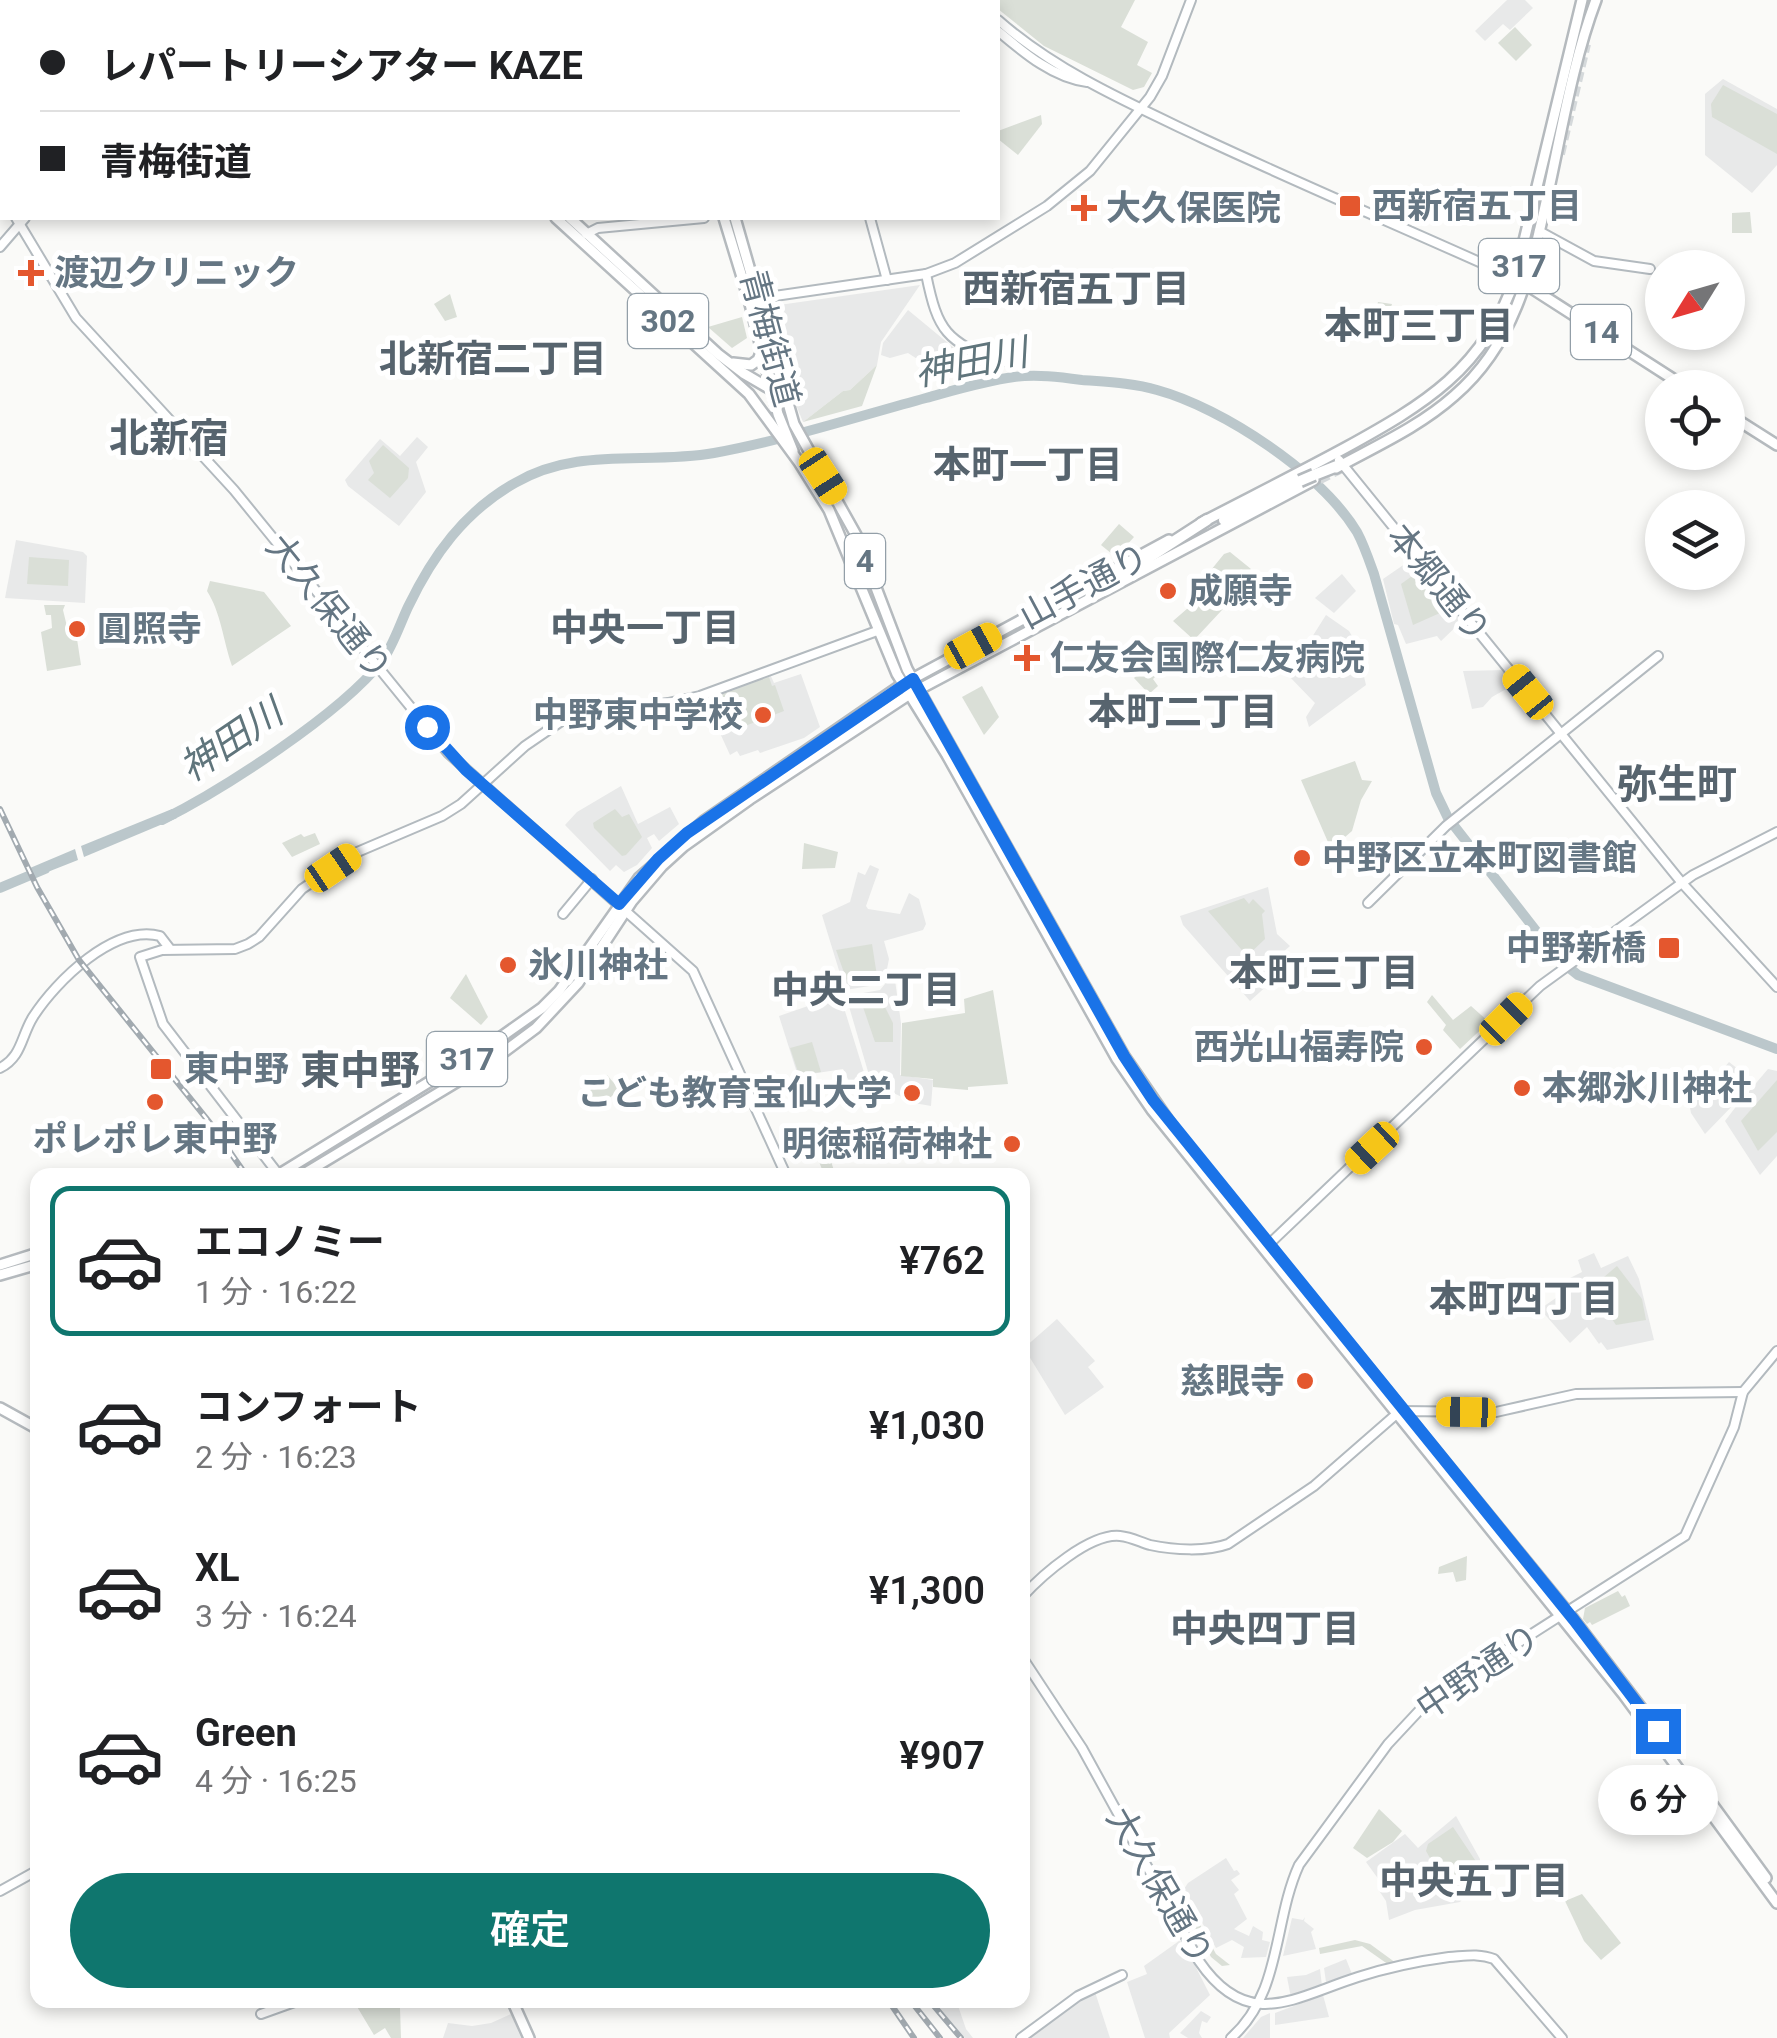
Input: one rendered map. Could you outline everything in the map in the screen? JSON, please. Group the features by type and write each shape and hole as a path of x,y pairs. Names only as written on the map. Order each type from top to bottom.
{"highway":[{"path":"1224,520 1313,474 1342,464"},
{"path":"1089,590 1208,520"}],"main road":[{"name":"317","path":"1313,474 1334,454 1418,408 1453,378 1493,328 1515,278 1582,0"},
{"name":"317","path":"1342,464 1422,420 1462,389 1506,332 1526,284 1596,0"},
{"name":"302","path":"559,220 726,360 784,398"},
{"name":"302","path":"571,220 582,236 784,427 791,440"},
{"name":"青梅街道","path":"725,220 776,365 784,398 784,427"},
{"name":"青梅街道","path":"735,220 762,350 784,427 851,525 908,682"},
{"name":"14","path":"1515,278 1659,370"},
{"path":"726,360 740,366 751,365 762,350"},
{"path":"749,394 762,398 772,390 776,365"},
{"path":"1745,425 1777,445"},
{"name":"青梅街道","path":"791,440 794,454 839,530 877,631 1124,1056 1178,1135 1266,1248 1629,1691 1777,1892"},
{"path":"1208,520 1299,481"},
{"name":"山手通り","path":"289,1168 528,1020 559,990 623,907 684,846 883,705 908,682 1299,481"},
{"name":"山手通り","path":"883,705 914,692 1089,590"},
{"name":"山手通り","path":"314,1168 493,1060 536,1028 578,983 623,907"},
{"path":"0,1266 30,1256"},
{"path":"0,1275 30,1266"},
{"path":"0,1408 30,1424"},
{"name":"青梅街道","path":"1563,1612 1777,1902"},
{"path":"516,2008 529,2038"}],"street":[{"path":"754,299 926,274 955,263 1064,194 1090,170 1162,76 1191,0"},
{"path":"1000,22 1033,49 1086,82 1296,182 1515,278"},
{"path":"1000,32 1047,67 1086,82"},
{"path":"0,247 20,220"},
{"name":"大久保通り","path":"20,220 76,318 234,490 448,752 697,976 783,1168"},
{"path":"582,236 604,228 684,220"},
{"path":"871,220 886,280"},
{"path":"1539,232 1594,261 1645,268"},
{"path":"926,274 936,318 942,327 968,349 1000,363"},
{"name":"本郷通り","path":"1334,454 1682,883 1777,986"},
{"path":"273,1168 159,1017 140,957 170,949 234,949 248,944 302,889 368,846 442,816 542,732 572,716 700,696 877,631"},
{"path":"1368,904 1450,823 1658,656"},
{"path":"1266,1248 1535,991 1682,883 1777,832"},
{"path":"563,914 592,878"},
{"path":"0,1068 16,1058 36,1012 59,981 85,960 109,946 146,934 160,936 170,949"},
{"name":"中野通り","path":"1231,2038 1266,1989 1298,1868 1388,1744 1433,1696 1684,1536 1734,1427 1743,1392 1777,1351"},
{"path":"1030,1589 1043,1575 1105,1537 1118,1536 1172,1548 1228,1544 1314,1486 1400,1412 1496,1412 1589,1393 1743,1392"},
{"name":"大久保通り","path":"1030,1669 1082,1748 1204,1967 1226,1990 1259,2003"},
{"path":"0,1891 30,1874"},
{"path":"1259,2003 1289,2002 1358,1976 1429,1960 1479,1954 1494,1960 1562,2038"},
{"path":"1020,2038 1078,1996 1122,1975"},
{"path":"261,2014 278,2008"}],"shaded area":[{"path":"1000,0 1135,0 1121,27 1148,42 1137,65 1152,73 1144,87 1133,90 1044,46 1000,11"},
{"path":"1507,0 1525,0 1533,8 1510,30 1503,24 1485,41 1475,31"},
{"path":"1515,27 1532,45 1516,61 1498,43"},
{"path":"1723,79 1777,109 1777,165 1752,193 1705,155 1705,94"},
{"path":"1723,85 1777,114 1777,154 1712,117 1711,104"},
{"path":"1041,115 1042,124 1018,155 1000,141 1000,130"},
{"path":"1750,212 1752,233 1732,233 1732,213"},
{"path":"920,285 881,342 877,365 850,390 843,391 803,422 772,316 779,305"},
{"path":"450,294 457,317 445,321 434,304"},
{"path":"1378,302 1392,304 1387,319 1398,323 1393,340 1370,333"},
{"path":"908,310 954,348 952,365 928,366 908,353 890,358 881,355 883,343"},
{"path":"742,317 747,338 732,348 708,327"},
{"path":"877,365 862,406 803,422 843,391 850,390"},
{"path":"417,437 428,447 416,462 426,492 399,526 345,480 380,439 400,456"},
{"path":"383,445 409,468 408,478 390,498 368,480 374,473 369,461"},
{"path":"1119,524 1134,537 1125,547 1128,554 1117,558 1101,545"},
{"path":"16,540 83,552 87,556 85,603 5,598"},
{"path":"1230,552 1251,569 1238,582 1222,610 1194,640 1173,621 1203,595 1211,579 1207,575"},
{"path":"29,557 69,560 68,586 27,584"},
{"path":"1415,557 1464,619 1441,641 1437,636 1406,644 1394,624 1383,579"},
{"path":"1422,573 1436,592 1440,613 1413,625 1401,584"},
{"path":"1342,574 1356,591 1334,613 1315,598"},
{"path":"210,581 264,592 291,626 232,666 207,591"},
{"path":"44,605 65,605 70,639 77,639 81,665 47,671 41,632 52,628 51,615 46,615"},
{"path":"1326,615 1349,631 1356,643 1366,685 1309,727 1306,717 1315,703 1288,675"},
{"path":"1147,665 1159,673 1153,679 1158,686 1149,694 1134,678"},
{"path":"1504,670 1515,684 1483,707 1472,709 1463,671"},
{"name":"中野東中学校","path":"770,674 774,683 801,674 820,727 804,738 760,753 758,750 740,756 737,751 730,755 704,698"},
{"path":"769,677 784,711 724,734 710,699"},
{"path":"982,686 999,717 984,735 962,697"},
{"path":"1355,761 1362,780 1372,781 1361,800 1352,831 1331,849 1301,780"},
{"path":"621,786 638,824 670,807 679,824 659,841 654,834 647,838 652,848 637,865 624,872 616,865 610,871 565,825 577,812"},
{"path":"172,809 177,818 84,857 81,846"},
{"path":"615,809 622,817 629,814 642,837 622,856 593,823"},
{"path":"315,833 320,844 292,857 282,843 301,834 304,837"},
{"path":"804,843 838,852 835,868 802,869"},
{"path":"75,849 78,860 35,877 30,868"},
{"path":"870,865 879,869 868,909 900,914 909,893 919,899 926,924 923,930 884,941 889,959 886,974 876,985 845,990 822,915 850,902 858,872 865,875"},
{"path":"1268,887 1277,934 1290,946 1272,962 1279,975 1250,1001 1183,925 1180,916"},
{"path":"1244,898 1249,904 1253,899 1265,911 1265,939 1247,956 1208,911"},
{"path":"872,944 877,976 872,981 848,984 836,950"},
{"path":"894,973 901,1023 900,1075 933,1080 931,1106 914,1103 871,1082 846,996 880,990"},
{"path":"466,974 488,1017 481,1025 450,998"},
{"path":"993,990 1008,1084 968,1090 933,1087 933,1079 901,1076 902,1023 965,1013 964,999"},
{"path":"840,995 865,1084 850,1083 843,1069 798,1076 779,1016"},
{"path":"1432,995 1453,1020 1471,1006 1489,1022 1460,1049 1427,1002"},
{"path":"883,1003 893,1023 893,1042 875,1042 863,1007"},
{"path":"812,1042 821,1072 799,1075 790,1048"},
{"path":"1729,1062 1752,1080 1737,1099 1740,1102 1768,1069 1777,1071 1777,1156 1760,1175 1725,1121 1736,1102 1705,1134 1691,1113 1690,1108"},
{"path":"607,1075 620,1090 604,1102 584,1096"},
{"path":"1777,1080 1777,1132 1758,1151 1741,1121"},
{"path":"836,1129 833,1168 821,1168 809,1134"},
{"path":"1594,1253 1601,1268 1628,1256 1639,1279 1654,1340 1607,1350 1587,1327 1570,1343 1540,1309 1566,1291 1564,1281 1582,1272 1578,1260"},
{"path":"1617,1266 1642,1299 1646,1320 1616,1325 1591,1288"},
{"path":"1057,1319 1095,1361 1088,1367 1104,1387 1065,1415 1030,1358 1030,1343"},
{"path":"1467,1556 1466,1580 1456,1582 1453,1572 1438,1574 1439,1567"},
{"path":"1618,1591 1630,1606 1587,1624 1583,1619 1585,1608"},
{"path":"1379,1809 1402,1831 1393,1842 1367,1858 1353,1848"},
{"path":"1456,1816 1480,1859 1480,1879 1460,1902 1415,1910 1389,1920 1386,1901 1378,1889 1382,1884 1366,1862 1405,1834 1418,1848"},
{"path":"1453,1827 1477,1863 1471,1876 1446,1892 1428,1864 1426,1851 1428,1844"},
{"path":"1226,1858 1240,1874 1231,1880 1239,1890 1234,1894 1247,1919 1234,1929 1249,1936 1253,1926 1263,1932 1262,1940 1270,1942 1266,1957 1241,1958 1244,1947 1232,1940 1216,1948 1184,1889"},
{"path":"1180,1888 1216,1954 1230,1965 1222,1966 1211,1957 1175,1891"},
{"path":"1582,1894 1621,1943 1601,1960 1584,1941 1565,1901"},
{"path":"1305,1917 1304,1921 1314,1929 1311,1932 1316,1949 1283,1956 1292,1918"},
{"path":"1355,1940 1370,1944 1396,1963 1389,1965 1362,1946 1320,1954 1319,1948"},
{"path":"1179,1941 1210,1995 1169,2033 1170,2038 1145,2038 1127,1982 1147,1974 1144,1966"},
{"path":"1346,1959 1352,1974 1326,1982 1324,1968"},
{"path":"1320,1969 1322,1986 1291,1998 1287,1977"},
{"path":"1095,1992 1110,2038 1028,2038 1084,1997"},
{"path":"1323,1995 1329,2017 1275,2025 1275,2013"},
{"path":"358,2008 400,2008 401,2038 391,2038 385,2028 374,2035"},
{"path":"939,2008 959,2008 973,2038 965,2038"},
{"path":"1201,2011 1211,2017 1207,2023 1202,2021 1202,2038 1188,2038 1180,2033"},
{"path":"1270,2013 1270,2038 1243,2038 1261,2017"},
{"path":"511,2014 521,2038 443,2038 448,2023 472,2026"}],"waterway":[{"name":"神田川","path":"162,820 279,749 363,682 386,655 418,588 452,536 480,507 539,472 588,460 714,453 1014,377 1048,376 1129,384 1183,399 1240,427 1295,466 1341,510 1357,532 1374,574 1436,793 1448,818 1558,959 1578,975 1777,1049"},
{"name":"神田川","path":"0,888 45,869"}],"tunnel":[{"path":"1533,218 1587,0"},
{"path":"1560,154 1586,44"},
{"path":"1306,486 1340,469"},
{"path":"1160,557 1224,520"},
{"path":"994,637 1090,590"}],"railway":[{"path":"0,809 37,887 79,960 210,1123 241,1168"},
{"path":"893,2008 914,2038"},
{"path":"916,2008 940,2038"},
{"path":"936,2008 961,2038"}],"place":[{"name":"西新宿五丁目","path":"1350,206"},
{"name":"大久保医院","path":"1084,208"},
{"name":"渡辺クリニック","path":"31,273"},
{"name":"成願寺","path":"1168,591"},
{"name":"圓照寺","path":"77,629"},
{"name":"仁友会国際仁友病院","path":"1027,658"},
{"name":"中野東中学校","path":"763,715"},
{"name":"中野区立本町図書館","path":"1302,858"},
{"name":"中野新橋","path":"1669,948"},
{"name":"氷川神社","path":"508,965"},
{"name":"西光山福寿院","path":"1424,1047"},
{"name":"東中野","path":"161,1069"},
{"name":"本郷氷川神社","path":"1522,1088"},
{"name":"こども教育宝仙大学","path":"912,1093"},
{"name":"ポレポレ東中野","path":"155,1102"},
{"name":"明徳稲荷神社","path":"1012,1144"},
{"name":"慈眼寺","path":"1305,1381"}],"district":[{"name":"西新宿五丁目","path":"1076,289"},
{"name":"本町三丁目","path":"1419,326"},
{"name":"北新宿二丁目","path":"493,359"},
{"name":"北新宿","path":"169,438"},
{"name":"本町一丁目","path":"1028,465"},
{"name":"中央一丁目","path":"645,628"},
{"name":"本町二丁目","path":"1183,712"},
{"name":"弥生町","path":"1677,784"},
{"name":"本町三丁目","path":"1324,973"},
{"name":"中央二丁目","path":"866,990"},
{"name":"東中野","path":"360,1070"},
{"name":"本町四丁目","path":"1524,1299"},
{"name":"中央四丁目","path":"1265,1629"},
{"name":"中央五丁目","path":"1474,1881"}],"route":[{"path":"427,727 466,770 619,904 639,878 687,833 913,679 1124,1056 1153,1100 1574,1620 1658,1731"}]}
